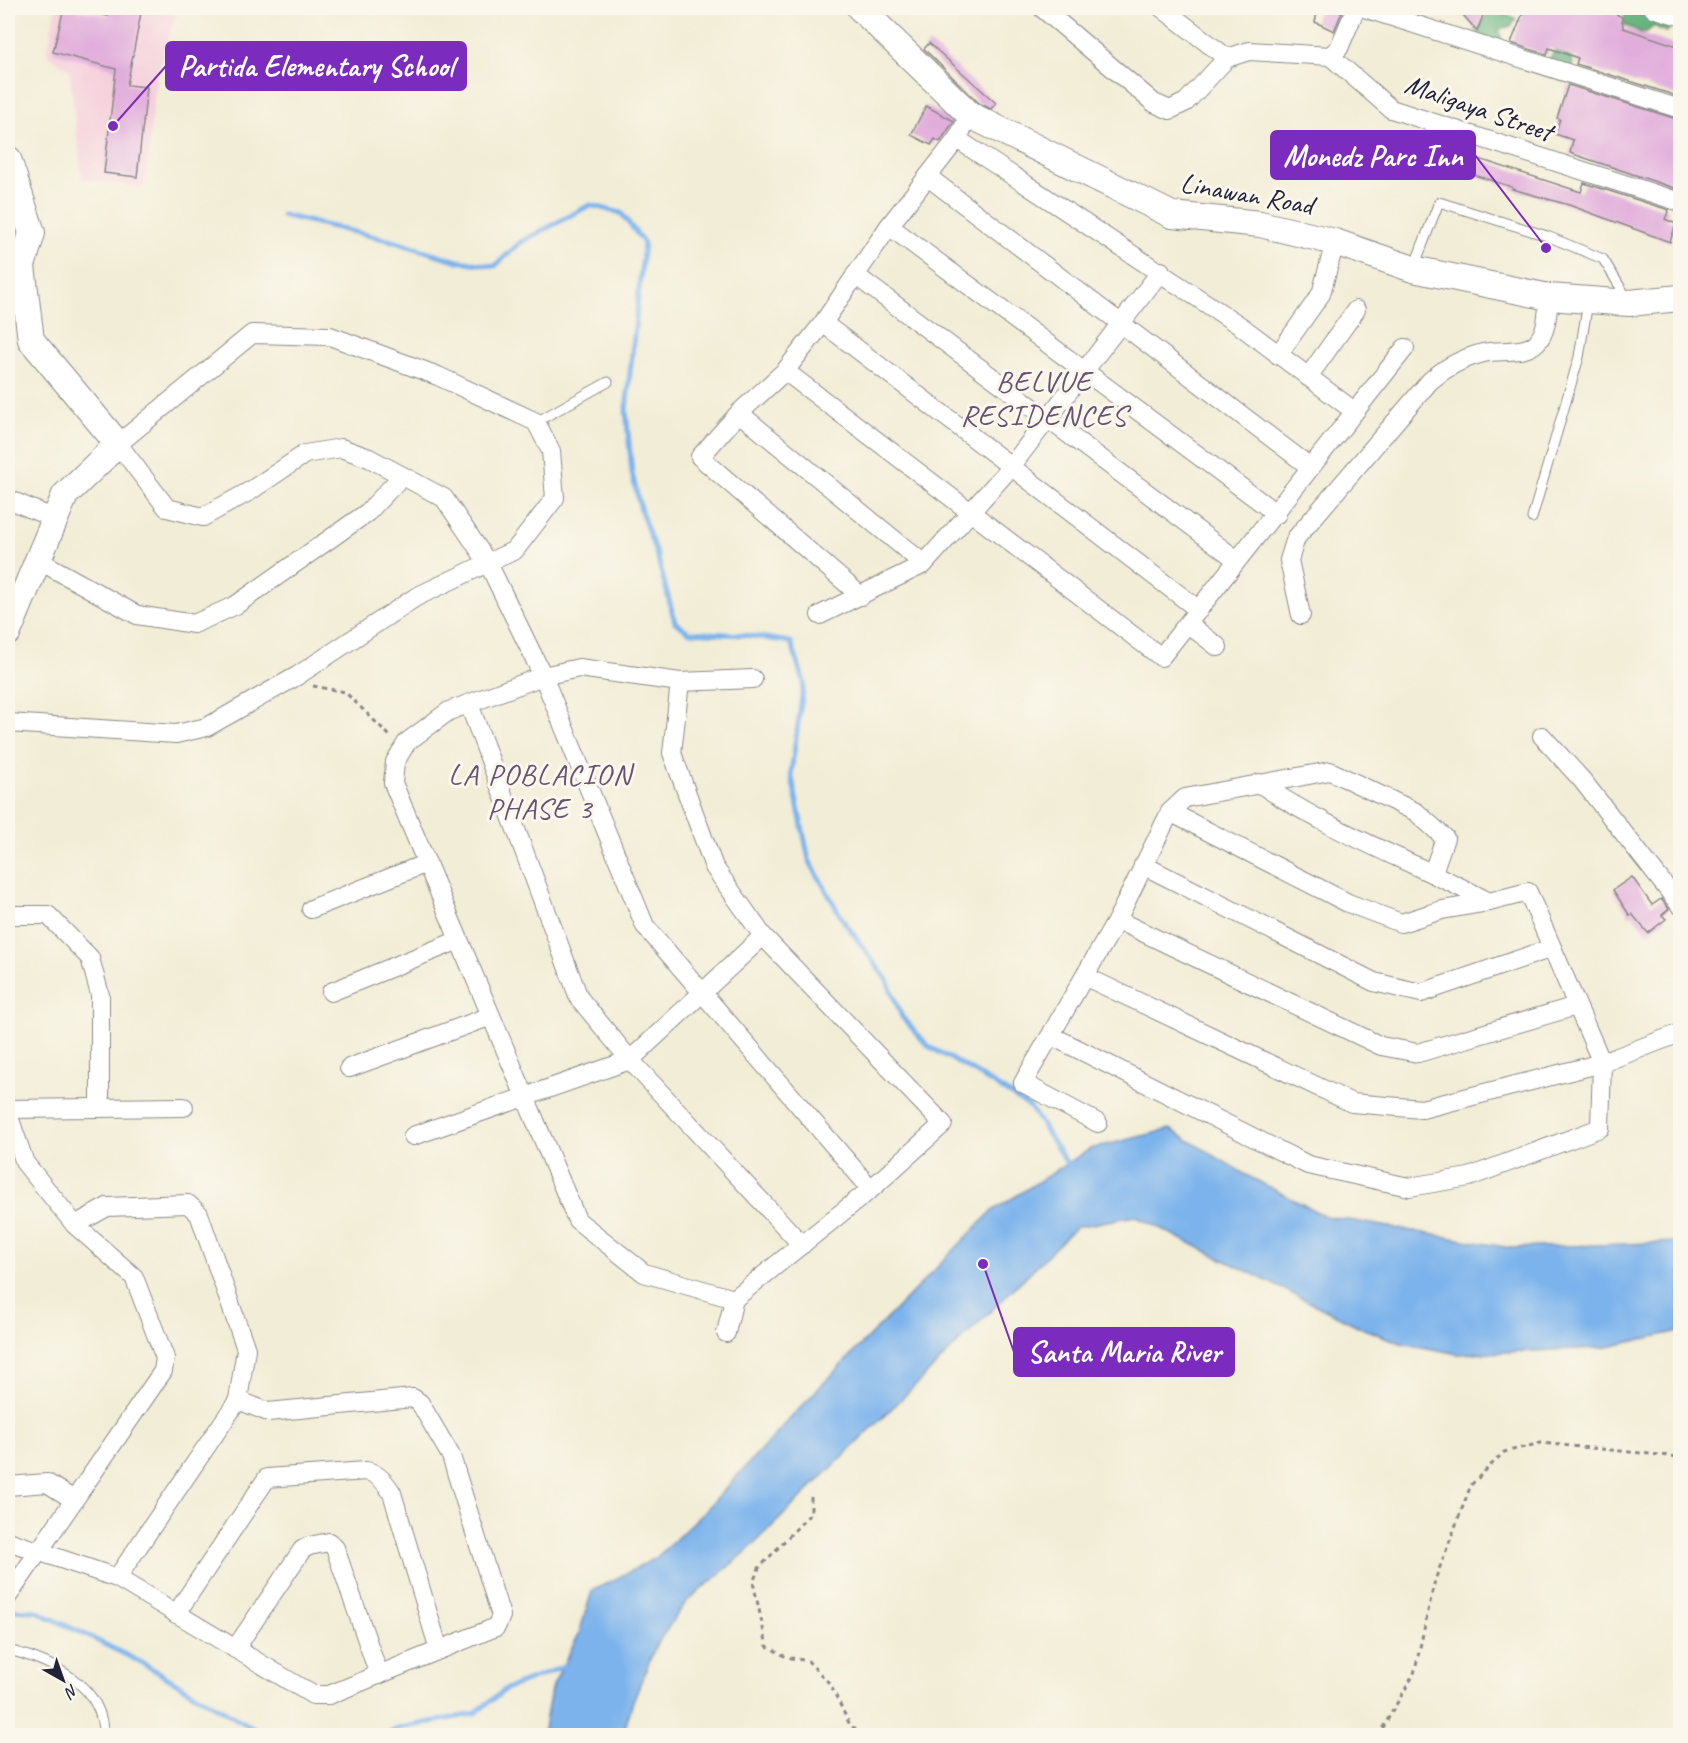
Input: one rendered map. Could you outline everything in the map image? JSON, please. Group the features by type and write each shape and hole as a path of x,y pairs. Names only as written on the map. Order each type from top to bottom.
{"street":[{"name":"Linawan Road","path":"860,8 970,115 1172,215 1260,224 1335,242 1413,269 1549,297 1629,303 1680,298"},
{"path":"1042,8 1154,103 1170,110 1186,102 1227,58 1249,51 1329,56 1339,48 1356,8"},
{"path":"1162,8 1227,58"},
{"path":"1364,8 1680,109"},
{"path":"1653,8 1680,16"},
{"name":"Maligaya Street","path":"1329,56 1391,109 1680,202"},
{"path":"861,596 700,457 739,413 785,370 823,323 889,226 957,139 970,115"},
{"path":"957,139 1161,271 1242,327 1354,411"},
{"path":"8,159 32,233 15,268 31,340 118,444 167,508 202,517 250,491 305,454 341,448 369,458 444,498 488,563 543,676 645,926 871,1189"},
{"path":"928,177 1124,323 1310,467"},
{"path":"889,226 1277,514"},
{"path":"1278,355 1321,294 1335,242"},
{"path":"820,615 924,564 1010,468 1124,323 1161,271"},
{"path":"855,275 1236,560"},
{"path":"1301,615 1289,560 1296,538 1430,381 1446,366 1484,353 1525,349 1537,343 1545,329 1549,297"},
{"path":"1308,377 1356,310"},
{"path":"823,323 1010,468 1193,617 1218,647"},
{"path":"8,633 64,495 118,444 252,334 330,336 438,376 536,422 551,451 555,498 515,550 416,597 297,676 207,727 176,734 8,723"},
{"path":"785,370 1161,657 1236,560 1277,514 1310,467 1405,348"},
{"path":"739,413 924,564"},
{"path":"38,560 137,615 194,624 236,605 368,512 402,476"},
{"path":"8,499 55,519"},
{"path":"734,1299 644,1273 577,1220 393,783 395,762 407,742 448,711 543,676 579,668 680,682 753,679"},
{"path":"680,682 672,753 714,867 763,936 944,1124 871,1189 734,1299 726,1333"},
{"path":"469,704 579,998 630,1060 802,1245"},
{"path":"1542,736 1582,780 1680,905"},
{"path":"1098,1123 1023,1083 1117,920 1170,812 1185,798 1330,771 1416,812 1445,838 1433,872"},
{"path":"1259,783 1300,810 1433,872 1489,902"},
{"path":"1052,1036 1308,1165 1409,1187 1469,1177 1600,1128 1602,1063 1528,892 1442,910 1401,923 1348,903 1170,812"},
{"path":"311,909 427,863"},
{"path":"1143,865 1374,982 1420,993 1552,948"},
{"path":"8,915 48,915 90,958 100,995 100,1108"},
{"path":"1117,920 1381,1046 1418,1053 1576,1006"},
{"path":"413,1136 630,1060 700,992 763,936"},
{"path":"330,992 459,940"},
{"path":"1084,976 1352,1102 1422,1109 1602,1063 1680,1034"},
{"path":"349,1068 491,1016"},
{"path":"8,1109 184,1107"},
{"path":"8,1114 26,1163 75,1225 135,1277 165,1358 163,1371 8,1596"},
{"path":"75,1225 107,1207 188,1204 194,1208 199,1214 246,1349 238,1400 117,1578"},
{"path":"8,1541 117,1578 313,1695 329,1695 496,1627 501,1616 450,1456 420,1403 413,1398 268,1412 238,1400"},
{"path":"176,1614 267,1478 366,1470 373,1472 386,1483 393,1493 439,1650"},
{"path":"8,1485 47,1484 74,1500"},
{"path":"235,1649 302,1550 309,1546 329,1542 335,1548 379,1675"}],"lane":[{"path":"1413,269 1439,202 1547,236 1603,259 1629,303"},
{"path":"1532,518 1579,357 1588,300"},
{"path":"536,422 608,382"},
{"path":"8,1650 33,1656 71,1676 91,1696 103,1726 103,1736"}],"path":[{"path":"297,676 316,688 345,692 386,731 402,752"},
{"path":"1378,1736 1414,1674 1435,1580 1471,1485 1504,1452 1541,1443 1680,1457"},
{"path":"811,1497 811,1514 759,1568 753,1581 767,1647 786,1657 808,1661 830,1684 850,1725 864,1736"}],"shaded area":[{"path":"56,8 178,8 157,73 144,188 82,179 69,70 47,54"}],"green space":[{"path":"1491,8 1507,8 1506,15 1516,19 1511,26 1499,29 1504,51 1489,46 1474,28 1478,31"},
{"path":"1625,8 1675,8 1680,19 1666,32 1654,26 1644,34 1624,25"},
{"path":"1555,51 1573,59 1571,73 1546,64"}],"water":[{"path":"1170,1129 1246,1175 1325,1216 1511,1248 1680,1242 1680,1331 1603,1348 1458,1354 1401,1343 1364,1329 1135,1216 1076,1227 746,1552 686,1602 656,1645 633,1701 623,1735 543,1735 551,1689 579,1634 592,1591 656,1558 703,1513 812,1395 992,1211 1090,1149"}],"building":[{"path":"64,8 108,16 110,8 142,8 127,85 147,87 137,177 104,173 116,69 53,52"},
{"path":"1318,8 1342,12 1334,31 1315,22"},
{"path":"1457,8 1486,8 1477,31"},
{"path":"1525,8 1604,8 1622,17 1623,28 1680,47 1680,97 1576,64 1578,58 1549,48 1547,55 1511,43"},
{"path":"929,43 996,103 991,109 979,103 924,49"},
{"path":"1568,85 1680,120 1680,187 1678,186 1677,189 1570,153 1573,140 1555,134 1560,119 1557,118"},
{"path":"926,106 954,121 940,142 935,139 931,145 911,135"},
{"path":"1476,158 1581,192 1584,183 1669,210 1665,219 1676,224 1670,242 1569,205 1512,189 1512,187 1471,174"},
{"path":"1632,877 1652,905 1661,899 1669,909 1662,915 1666,919 1648,933 1632,914 1630,916 1613,890"}],"waterway":[{"path":"282,215 392,241 458,261 495,266 521,242 590,205 621,213 644,243 626,410 632,473 641,511 658,559 675,622 689,632 744,635 791,642 804,682 791,773 809,860 843,920 887,980 902,1017 928,1046 1030,1107 1070,1168"},
{"path":"8,1610 36,1611 84,1634 144,1664 266,1736"},
{"path":"379,1736 400,1728 474,1714 506,1689 568,1665"}],"place":[{"name":"Partida Elementary School","path":"113,126"},
{"name":"Monedz Parc Inn","path":"1546,248"},
{"name":"Santa Maria River","path":"983,1264"}],"district":[{"name":"BELVUE RESIDENCES","path":"1044,398"},
{"name":"LA POBLACION PHASE 3","path":"540,791"}]}
